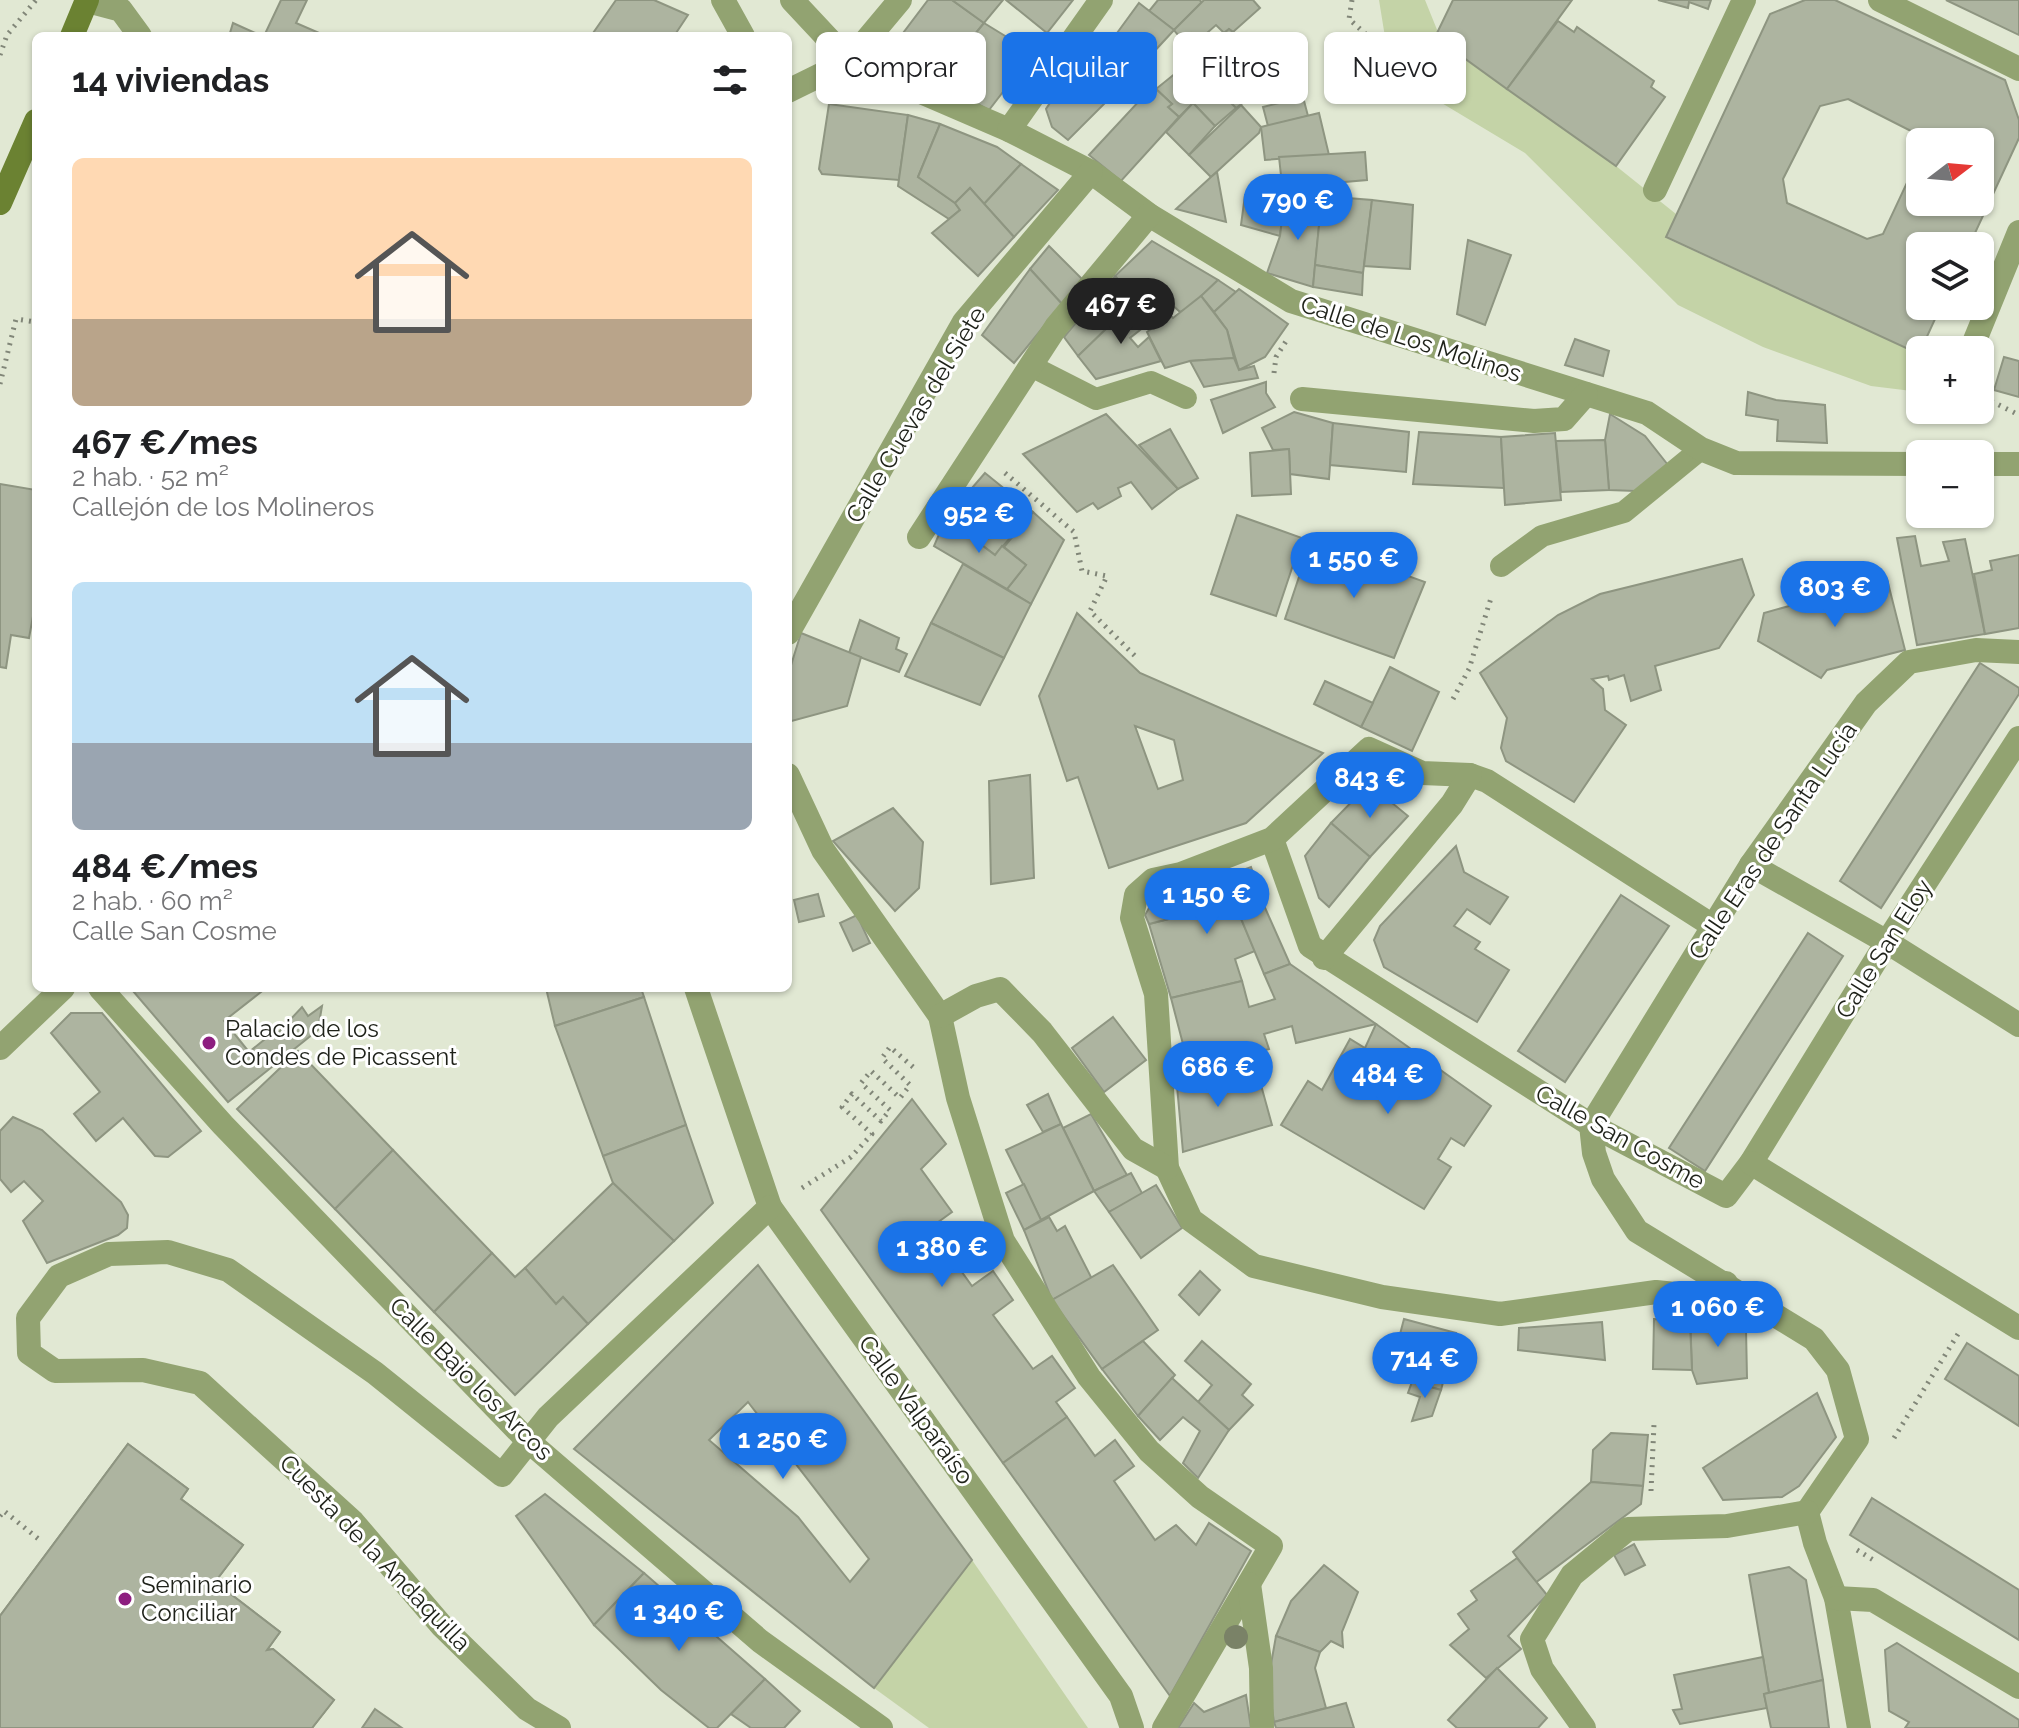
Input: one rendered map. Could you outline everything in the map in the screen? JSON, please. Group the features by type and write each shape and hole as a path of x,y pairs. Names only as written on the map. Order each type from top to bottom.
{"main road":[{"path":"74,32 87,1"},
{"path":"0,203 32,130"}],"street":[{"path":"723,0 741,32"},
{"path":"792,0 822,32"},
{"path":"873,32 900,0"},
{"path":"1009,130 1101,0"},
{"path":"1655,190 1744,0"},
{"path":"1880,0 2019,69"},
{"path":"87,1 121,10 137,32"},
{"path":"792,89 816,77"},
{"name":"Calle de Los Molinos","path":"949,104 1009,130 1091,172 1149,215 1291,301 1647,413 1701,449 1736,463 1906,464"},
{"name":"Calle Cuevas del Siete","path":"792,626 964,322 1091,172"},
{"path":"919,537 1056,327 1149,215"},
{"path":"1977,336 2019,232"},
{"path":"1302,399 1534,421 1564,419 1586,394"},
{"path":"1994,464 2019,464"},
{"name":"Calle Eras de Santa Lucía","path":"1591,1125 1751,865 1866,703 1909,662 1976,650 2019,652"},
{"name":"Calle San Eloy","path":"1751,1163 1887,942 2019,738"},
{"path":"1713,926 1487,781 1470,775 1422,773 1369,749 1272,839 1181,874 1153,880 1136,895 1132,918 1156,994 1167,1168 1191,1220 1254,1266 1382,1297 1462,1306 1500,1314 1656,1292 1713,1298 1726,1283"},
{"path":"1324,958 1452,804 1470,775"},
{"path":"792,784 823,850 940,1016 958,1098 1003,1241 1089,1377 1149,1451 1200,1497 1271,1546 1164,1728"},
{"name":"Calle San Cosme","path":"1272,839 1310,946 1324,958 1591,1125 1726,1196 1751,1163"},
{"path":"1751,865 1887,942 2019,1025"},
{"path":"940,1016 976,996 1000,989 1042,1032 1133,1149 1167,1168"},
{"path":"0,1048 59,992"},
{"name":"Calle Bajo los Arcos","path":"104,992 223,1125 527,1440 760,1641 881,1728"},
{"name":"Calle Valparaíso","path":"697,992 770,1207 1121,1696 1132,1728"},
{"path":"1584,1728 1542,1669 1532,1639 1572,1575 1628,1529 1727,1526 1807,1512 1857,1439 1838,1370 1814,1339 1637,1231 1603,1179 1594,1153 1591,1125"},
{"path":"1751,1163 2019,1328"},
{"path":"527,1440 736,1235 770,1207"},
{"name":"Cuesta de la Andaquilla","path":"527,1440 502,1475 375,1373 228,1270 168,1252 109,1254 59,1276 28,1318 29,1353 55,1371 143,1370 200,1383 353,1522 442,1626 527,1709 559,1728"},
{"path":"1807,1512 1836,1598 1859,1728"},
{"path":"1249,1584 1261,1668 1262,1728"},
{"path":"1836,1598 1873,1600 2019,1687"}],"lane":[{"path":"1031,366 1096,399 1151,382 1186,398"},
{"path":"1501,566 1542,536 1624,512 1701,449"}],"path":[{"path":"0,55 7,35 36,0"},
{"path":"1352,0 1349,19 1363,32"},
{"path":"0,384 16,319 32,321"},
{"path":"1994,402 2019,415"},
{"path":"992,463 1074,532 1082,571 1107,576 1090,611 1135,656"},
{"path":"1453,699 1469,669 1501,566"},
{"path":"770,1207 851,1157 872,1134 842,1107 852,1094 881,1121 890,1110 861,1083 871,1071 900,1098 910,1085 882,1058 890,1047 920,1073"},
{"path":"1930,1378 1943,1357"},
{"path":"1651,1498 1654,1424"},
{"path":"0,1516 4,1511 41,1541"},
{"path":"1849,1544 1884,1567"}],"green space":[{"path":"1379,0 1425,0 1438,32 1384,32"},
{"path":"1466,59 1616,166 1676,214 1666,238 1906,348 1906,390 1871,386 1763,347 1678,305 1525,153 1443,104 1466,104"},
{"path":"972,1560 1088,1728 929,1728 874,1688"}],"building":[{"path":"281,0 307,0 296,23 317,32 266,32"},
{"path":"616,0 654,0 688,15 677,32 594,32"},
{"path":"928,0 952,0 984,23 977,32 904,32"},
{"path":"952,0 1003,0 984,23"},
{"path":"1006,0 1073,0 1046,32"},
{"path":"1158,0 1202,2 1174,30 1149,11"},
{"path":"1204,0 1253,0 1260,8 1233,32 1229,29 1223,32 1216,25 1208,32 1174,30"},
{"path":"1453,0 1572,0 1507,89 1466,59 1466,32 1437,32"},
{"path":"1658,0 1711,0 1708,9 1689,2 1688,8"},
{"path":"1805,0 1835,0 2005,80 2019,120 2019,138 1994,192 1994,128 1906,128 1848,99 1820,106 1783,179 1787,203 1867,239 1883,234 1906,185 1906,216 1983,216 1975,232 1906,232 1906,320 1935,320 1927,336 1906,336 1906,348 1666,237 1770,14"},
{"path":"1946,0 2019,0 2019,35"},
{"path":"1139,3 1174,30 1157,48 1157,32 1118,32"},
{"path":"1558,21 1574,32 1577,27 1654,81 1651,87 1665,97 1616,166 1507,89"},
{"path":"233,23 253,32 230,32"},
{"path":"984,23 1002,34 1002,93 989,110 978,104 986,104 986,32 977,32"},
{"path":"1173,75 1173,104 1192,104 1179,117 1168,107 1172,104 1157,88"},
{"path":"1157,90 1172,104 1168,107 1179,117 1121,181 1089,155 1136,104 1157,104"},
{"path":"829,104 908,115 899,180 822,174 819,169"},
{"path":"1049,104 1104,104 1068,140 1052,127 1046,109"},
{"path":"1192,104 1215,126 1189,155 1166,132"},
{"path":"1194,104 1232,104 1236,108 1215,126"},
{"path":"1305,104 1308,116 1268,126 1263,107"},
{"path":"1241,105 1261,127 1259,133 1211,177 1189,155"},
{"path":"1319,113 1329,155 1265,160 1261,127"},
{"path":"908,115 940,124 918,177 955,203 960,210 949,219 898,186"},
{"path":"940,124 997,147 1021,164 984,204 970,188 955,203 918,177"},
{"path":"1365,152 1367,180 1333,183 1335,197 1284,203 1279,157"},
{"path":"1021,164 1058,190 1014,237 984,204"},
{"path":"1217,172 1226,222 1176,209 1211,177"},
{"path":"970,188 1014,237 978,276 932,233 960,210 955,203"},
{"path":"1280,188 1284,203 1280,236 1241,225 1245,195"},
{"path":"1322,196 1313,287 1267,273 1280,236 1284,203"},
{"path":"1322,196 1372,200 1363,273 1315,265"},
{"path":"1372,200 1413,205 1410,269 1364,266"},
{"path":"1468,240 1511,255 1485,325 1457,314"},
{"path":"1152,241 1218,280 1189,308 1180,312 1167,300 1150,315 1115,276"},
{"path":"1049,246 1084,281 1062,304 1030,269"},
{"path":"1315,265 1363,273 1362,295 1313,287"},
{"path":"1030,269 1062,304 1014,363 982,335"},
{"path":"1115,276 1135,301 1078,356 1064,337"},
{"path":"1218,280 1236,292 1214,312 1201,296"},
{"path":"1239,289 1288,324 1265,357 1239,370 1227,330 1214,312"},
{"path":"1201,296 1227,330 1234,358 1190,361 1165,368 1147,332 1170,315 1173,318"},
{"path":"1135,301 1154,319 1130,338 1138,347 1149,337 1161,361 1096,379 1078,356"},
{"path":"1575,339 1609,351 1603,376 1565,365"},
{"path":"2004,357 2019,361 2019,397 1994,390"},
{"path":"1234,358 1239,370 1254,366 1258,378 1204,387 1190,361"},
{"path":"1266,382 1266,393 1275,407 1223,433 1211,400"},
{"path":"1748,392 1776,400 1825,405 1827,443 1777,441 1778,420 1746,415"},
{"path":"1294,412 1333,423 1329,479 1290,474 1289,449 1273,450 1262,428"},
{"path":"1106,414 1178,489 1152,509 1131,482 1118,488 1121,496 1098,509 1093,503 1077,512 1023,454"},
{"path":"1610,414 1645,436 1668,465 1636,491 1609,490 1605,440"},
{"path":"1333,423 1409,432 1406,472 1330,465"},
{"path":"1170,429 1198,478 1178,489 1139,445"},
{"path":"1419,432 1501,437 1504,488 1413,484"},
{"path":"1555,433 1561,500 1505,505 1501,437"},
{"path":"1605,440 1609,490 1561,492 1556,441"},
{"path":"1289,449 1291,494 1252,496 1250,453"},
{"path":"985,473 1033,512 995,555 946,518"},
{"path":"0,484 32,489 32,622 29,638 11,635 6,668 0,667"},
{"path":"1033,512 1064,540 1031,604 1007,589 1026,565 1004,547"},
{"path":"1237,515 1302,538 1276,616 1211,594"},
{"path":"946,518 995,555 1002,546 1026,565 1007,589 934,546"},
{"path":"1915,536 1921,566 1949,561 1943,542 1965,539 1985,634 1917,645 1897,538"},
{"path":"1311,541 1425,582 1394,658 1285,619"},
{"path":"2019,555 2019,628 1985,634 1974,574 1992,570 1990,561"},
{"path":"1742,559 1754,595 1719,648 1655,666 1661,690 1631,701 1624,675 1609,680 1608,676 1592,679 1603,689 1605,710 1626,725 1574,802 1506,761 1501,748 1507,718 1480,673 1558,615 1600,594"},
{"path":"963,564 1031,604 1004,658 931,623"},
{"path":"1887,579 1905,650 1827,670 1821,678 1758,641 1764,613"},
{"path":"1077,613 1140,673 1323,753 1246,823 1109,868 1078,777 1067,781 1039,696","holes":["1135,726 1174,740 1183,780 1158,789"]},
{"path":"860,620 899,638 896,649 907,654 899,672 849,653"},
{"path":"931,623 1004,658 980,705 905,676"},
{"path":"801,633 861,657 847,706 792,721 792,662"},
{"path":"1980,663 2019,688 2019,694 1881,908 1840,881"},
{"path":"1390,667 1439,692 1412,751 1361,727"},
{"path":"1325,681 1373,703 1361,727 1314,704"},
{"path":"1030,775 1034,878 991,884 989,781"},
{"path":"1369,784 1408,816 1370,857 1331,823"},
{"path":"893,808 923,842 919,888 895,911 833,841"},
{"path":"1331,823 1370,857 1329,907 1319,898 1305,856"},
{"path":"1456,846 1464,872 1508,897 1490,924 1467,909 1454,926 1480,942 1475,949 1509,970 1477,1022 1384,967 1374,940 1380,926"},
{"path":"1251,867 1262,901 1237,909 1255,951 1235,959 1242,981 1171,998 1149,924 1192,913 1186,891"},
{"path":"1186,891 1192,913 1149,924 1145,915 1153,901"},
{"path":"818,894 824,916 799,922 794,900"},
{"path":"1621,895 1669,926 1565,1082 1518,1051"},
{"path":"1262,901 1290,964 1264,974 1237,909"},
{"path":"857,915 870,943 853,951 840,923"},
{"path":"1808,933 1843,956 1705,1171 1669,1148"},
{"path":"1290,964 1376,1024 1296,1043 1292,1026 1264,1034 1269,1049 1190,1071 1171,998 1242,981 1249,1007 1275,999 1264,974"},
{"name":"Palacio de los Condes de Picassent","path":"134,992 261,992 224,1021 249,1052 275,1031 277,1034 302,1007 308,1016 322,1006 318,1030 228,1102"},
{"path":"547,992 642,992 644,997 555,1026"},
{"path":"644,997 686,1125 603,1156 555,1026"},
{"path":"71,1013 102,1013 201,1131 168,1157 155,1156 123,1118 96,1141 74,1114 100,1092 51,1033"},
{"path":"1113,1017 1146,1060 1104,1092 1072,1048"},
{"path":"1376,1024 1491,1106 1464,1146 1451,1138 1438,1159 1451,1167 1424,1209 1281,1125 1308,1081 1322,1090 1350,1039 1365,1048"},
{"path":"298,1051 393,1150 335,1209 237,1109"},
{"path":"1190,1071 1261,1085 1272,1125 1183,1152 1176,1075"},
{"path":"1048,1094 1061,1124 1043,1132 1027,1105"},
{"path":"912,1099 946,1144 921,1169 952,1212 930,1228 972,1286 993,1271 1013,1300 993,1315 1033,1369 1052,1356 1075,1388 1056,1402 1067,1417 1003,1463 821,1210"},
{"path":"1091,1114 1127,1175 1094,1191 1063,1128"},
{"path":"13,1117 42,1130 121,1202 128,1215 127,1228 118,1235 47,1263 23,1221 43,1201 24,1181 11,1192 0,1179 0,1131"},
{"path":"1061,1124 1094,1191 1041,1220 1006,1150"},
{"path":"686,1125 713,1203 674,1241 613,1183 603,1156"},
{"path":"393,1150 492,1253 434,1312 335,1209"},
{"path":"1131,1173 1143,1195 1109,1212 1094,1191"},
{"path":"613,1183 674,1241 588,1324 563,1297 556,1304 525,1268"},
{"path":"1024,1184 1041,1220 1024,1230 1006,1193"},
{"path":"1156,1185 1182,1228 1141,1258 1109,1212"},
{"path":"1049,1217 1057,1231 1065,1226 1092,1279 1052,1300 1024,1230"},
{"path":"492,1253 515,1277 525,1268 556,1304 563,1297 588,1324 515,1395 434,1312"},
{"path":"758,1265 972,1560 874,1688 574,1449","holes":["748,1402 869,1559 850,1582 798,1517 709,1440"]},
{"path":"1113,1265 1158,1330 1102,1369 1052,1300"},
{"path":"1200,1271 1220,1290 1199,1315 1179,1295"},
{"path":"1690,1313 1730,1317 1746,1329 1747,1378 1697,1384 1692,1370"},
{"path":"1404,1319 1456,1333 1441,1390 1389,1376"},
{"path":"1654,1319 1690,1323 1692,1370 1653,1369"},
{"path":"1602,1322 1605,1360 1518,1350 1519,1328"},
{"path":"1143,1341 1175,1375 1138,1416 1102,1369"},
{"path":"1202,1341 1251,1384 1242,1395 1253,1405 1229,1430 1198,1402 1212,1385 1185,1361"},
{"path":"1967,1343 2019,1376 2019,1426 1945,1379"},
{"path":"1172,1378 1229,1430 1198,1478 1183,1463 1200,1431 1183,1417 1160,1440 1138,1416"},
{"path":"1412,1382 1441,1390 1432,1416 1412,1421 1420,1397 1408,1393"},
{"path":"1817,1393 1836,1437 1799,1486 1782,1497 1723,1500 1703,1468"},
{"path":"1067,1417 1095,1456 1115,1440 1134,1466 1114,1481 1155,1540 1176,1525 1196,1545 1209,1523 1251,1551 1170,1696 1003,1463"},
{"path":"1611,1433 1648,1435 1643,1486 1591,1482 1593,1450"},
{"name":"Seminario Conciliar","path":"128,1444 188,1489 181,1499 243,1545 215,1582 280,1632 267,1650 273,1649 334,1700 312,1728 189,1728 202,1710 107,1638 40,1728 0,1728 0,1616"},
{"name":"Seminario Conciliar","path":"128,1444 188,1489 181,1499 243,1545 215,1582 280,1632 267,1650 273,1649 334,1700 312,1728 0,1728 0,1616"},
{"path":"1591,1482 1643,1486 1641,1504 1535,1583 1513,1552"},
{"path":"545,1494 644,1573 594,1625 516,1516"},
{"path":"1872,1498 2019,1590 2019,1640 1850,1535"},
{"path":"1634,1544 1645,1565 1625,1575 1614,1555"},
{"path":"1517,1558 1547,1595 1508,1636 1521,1649 1486,1678 1450,1645 1469,1629 1458,1614 1477,1600 1471,1591"},
{"path":"1324,1565 1358,1592 1342,1632 1343,1647 1331,1641 1320,1652 1276,1636 1291,1601"},
{"path":"1789,1567 1806,1580 1823,1680 1769,1693 1749,1575"},
{"path":"644,1573 765,1679 717,1728 709,1728 661,1690 594,1625"},
{"path":"1276,1636 1320,1652 1315,1668 1326,1708 1274,1722 1268,1681"},
{"path":"1897,1643 2019,1720 2019,1728 1905,1728 1909,1722 1889,1711 1885,1650"},
{"path":"1763,1657 1769,1693 1764,1694 1767,1708 1680,1724 1673,1710 1682,1709 1674,1675"},
{"path":"1497,1668 1547,1718 1538,1728 1457,1728 1448,1720"},
{"path":"765,1679 800,1711 784,1728 751,1728 731,1714"},
{"path":"1823,1680 1829,1728 1771,1728 1764,1694"},
{"path":"1246,1695 1251,1728 1178,1728 1194,1703 1204,1712"},
{"path":"1346,1703 1354,1728 1276,1728 1274,1722"},
{"path":"375,1709 402,1728 362,1728"}],"place":[{"name":"Palacio de los Condes de Picassent","path":"209,1043"},
{"name":"Seminario Conciliar","path":"125,1599"}]}
